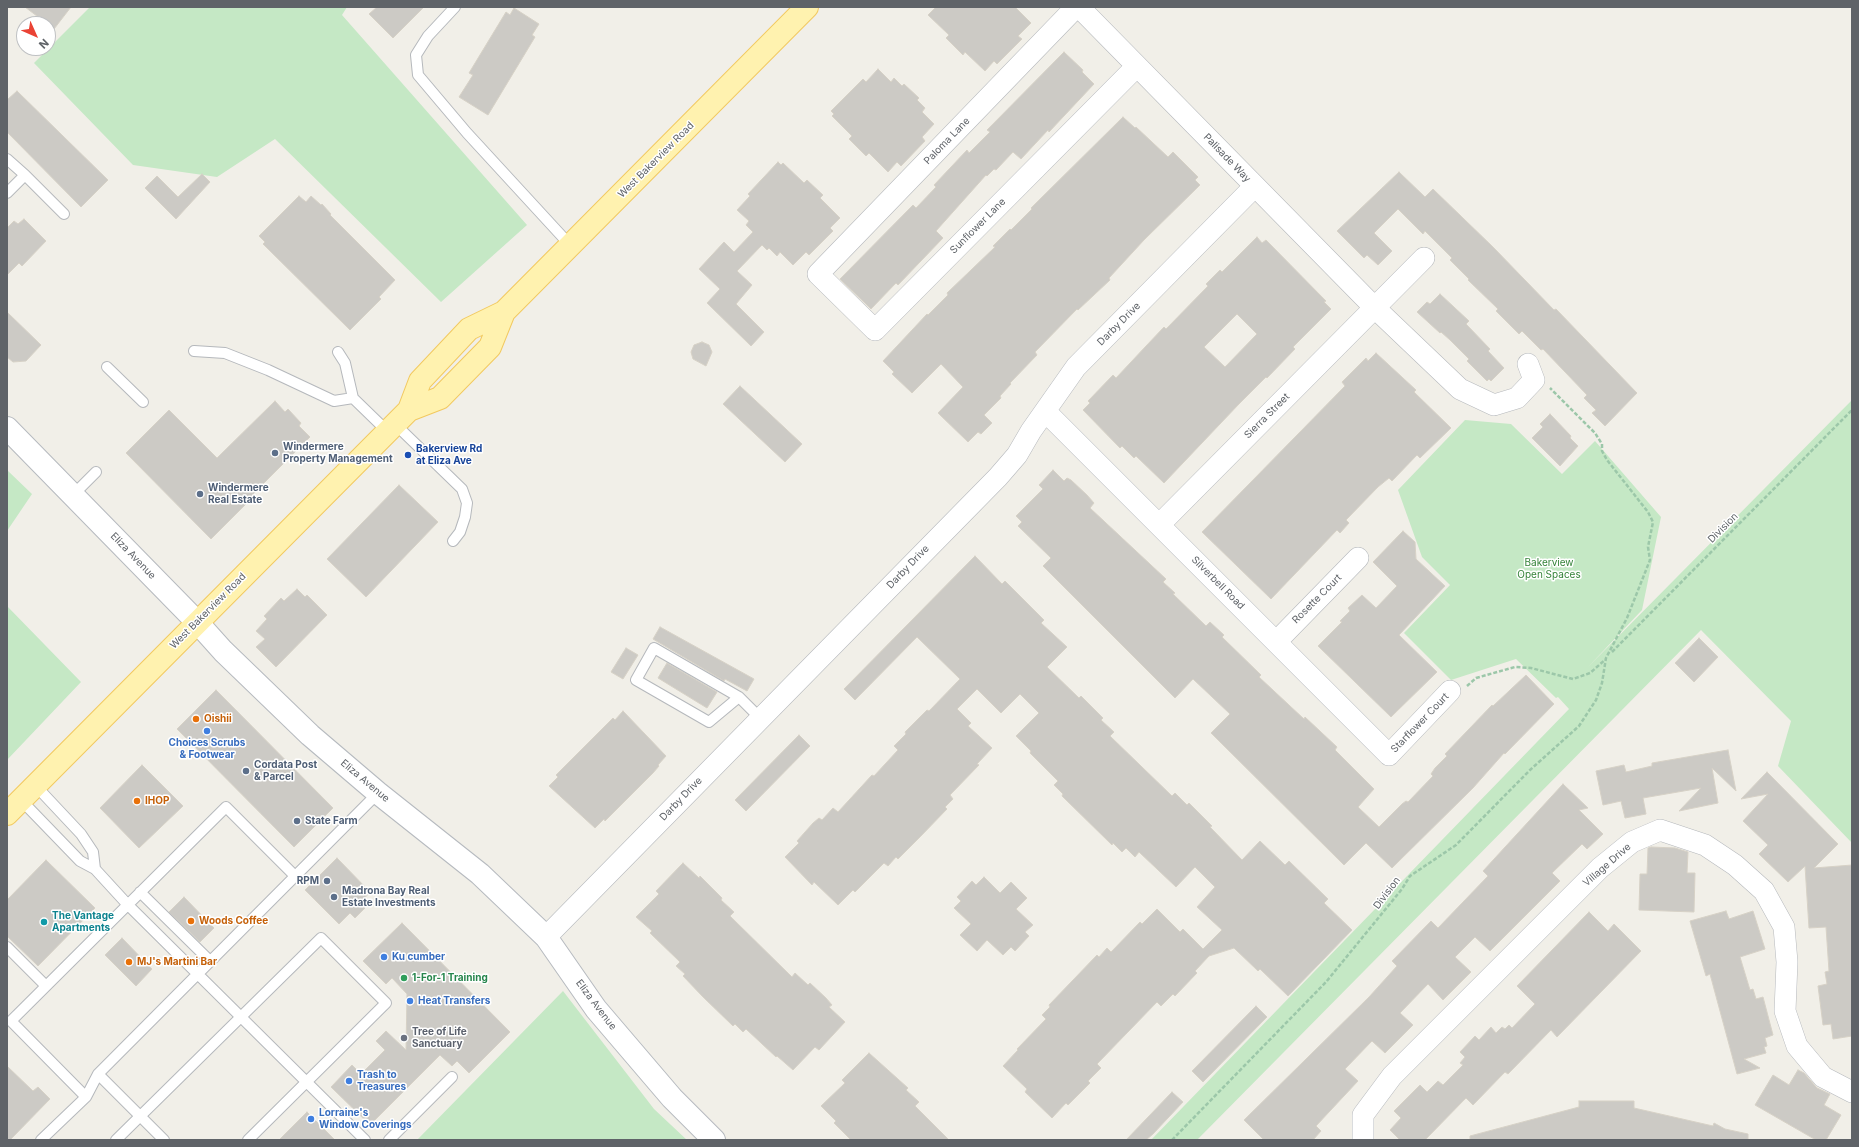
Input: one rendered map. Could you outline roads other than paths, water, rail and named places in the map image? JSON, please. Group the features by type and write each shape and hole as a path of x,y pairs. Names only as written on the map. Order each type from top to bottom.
{"main road":[{"name":"West Bakerview Road","path":"21,799 397,422 440,398 490,347 504,312 807,7"}],"street":[{"name":"Paloma Lane","path":"818,274 1076,7"},
{"name":"Palisade Way","path":"1079,7 1375,308 1460,389 1494,405 1517,398 1531,372"},
{"name":"Sunflower Lane","path":"818,274 875,330 1137,66"},
{"name":"Darby Drive","path":"546,937 998,477 1017,455 1076,367 1255,186"},
{"path":"1375,308 1424,258"},
{"name":"Sierra Street","path":"1160,525 1375,308"},
{"name":"Silverbell Road","path":"1046,412 1277,641 1389,755"},
{"name":"Eliza Avenue","path":"7,428 197,622 223,651 304,730 378,793 480,874 546,937 596,1009 672,1098 714,1140"},
{"name":"Rosette Court","path":"1277,641 1358,558"},
{"name":"Starflower Court","path":"1389,755 1450,691"},
{"name":"Village Drive","path":"1363,1140 1363,1115 1392,1076 1600,868 1632,842 1660,830 1705,845 1735,865 1764,891 1784,927 1787,962 1785,1011 1797,1046 1823,1078 1852,1092"}],"lane":[{"path":"456,7 428,36 416,55 418,74 467,133 570,245"},
{"path":"7,159 64,214"},
{"path":"7,193 25,176"},
{"path":"194,351 225,353 268,370 334,401 353,398 397,422 462,489 467,503 465,517 460,532 453,541"},
{"path":"338,352 345,363 353,398"},
{"path":"107,367 143,402"},
{"path":"73,495 96,472"},
{"path":"738,697 709,722 636,680 654,648 738,697 760,718"},
{"path":"41,1140 86,1097 98,1074 378,793"},
{"path":"21,799 80,861 95,869 128,905 366,1140"},
{"path":"21,799 81,834 93,852 95,869"},
{"path":"86,1097 11,1021 226,807 295,876"},
{"path":"140,892 210,961"},
{"path":"116,1140 321,938 386,1003 248,1140"},
{"path":"7,947 46,986"},
{"path":"98,1074 164,1140"},
{"path":"389,1140 452,1077"}],"place":[{"name":"Windermere Property Management","path":"275,453"},
{"name":"Bakerview Rd at Eliza Ave","path":"408,455"},
{"name":"Windermere Real Estate","path":"200,494"},
{"name":"Oishii","path":"196,719"},
{"name":"Choices Scrubs & Footwear","path":"207,731"},
{"name":"Cordata Post & Parcel","path":"246,771"},
{"name":"IHOP","path":"137,801"},
{"name":"State Farm","path":"297,821"},
{"name":"RPM","path":"327,881"},
{"name":"Madrona Bay Real Estate Investments","path":"334,897"},
{"name":"Woods Coffee","path":"191,921"},
{"name":"The Vantage Apartments","path":"44,922"},
{"name":"Ku cumber","path":"384,957"},
{"name":"MJ's Martini Bar","path":"129,962"},
{"name":"1-For-1 Training","path":"404,978"},
{"name":"Heat Transfers","path":"410,1001"},
{"name":"Tree of Life Sanctuary","path":"404,1038"},
{"name":"Trash to Treasures","path":"349,1081"},
{"name":"Lorraine's Window Coverings","path":"311,1119"}],"park label":[{"name":"Bakerview Open Spaces","path":"1549,568"}]}
